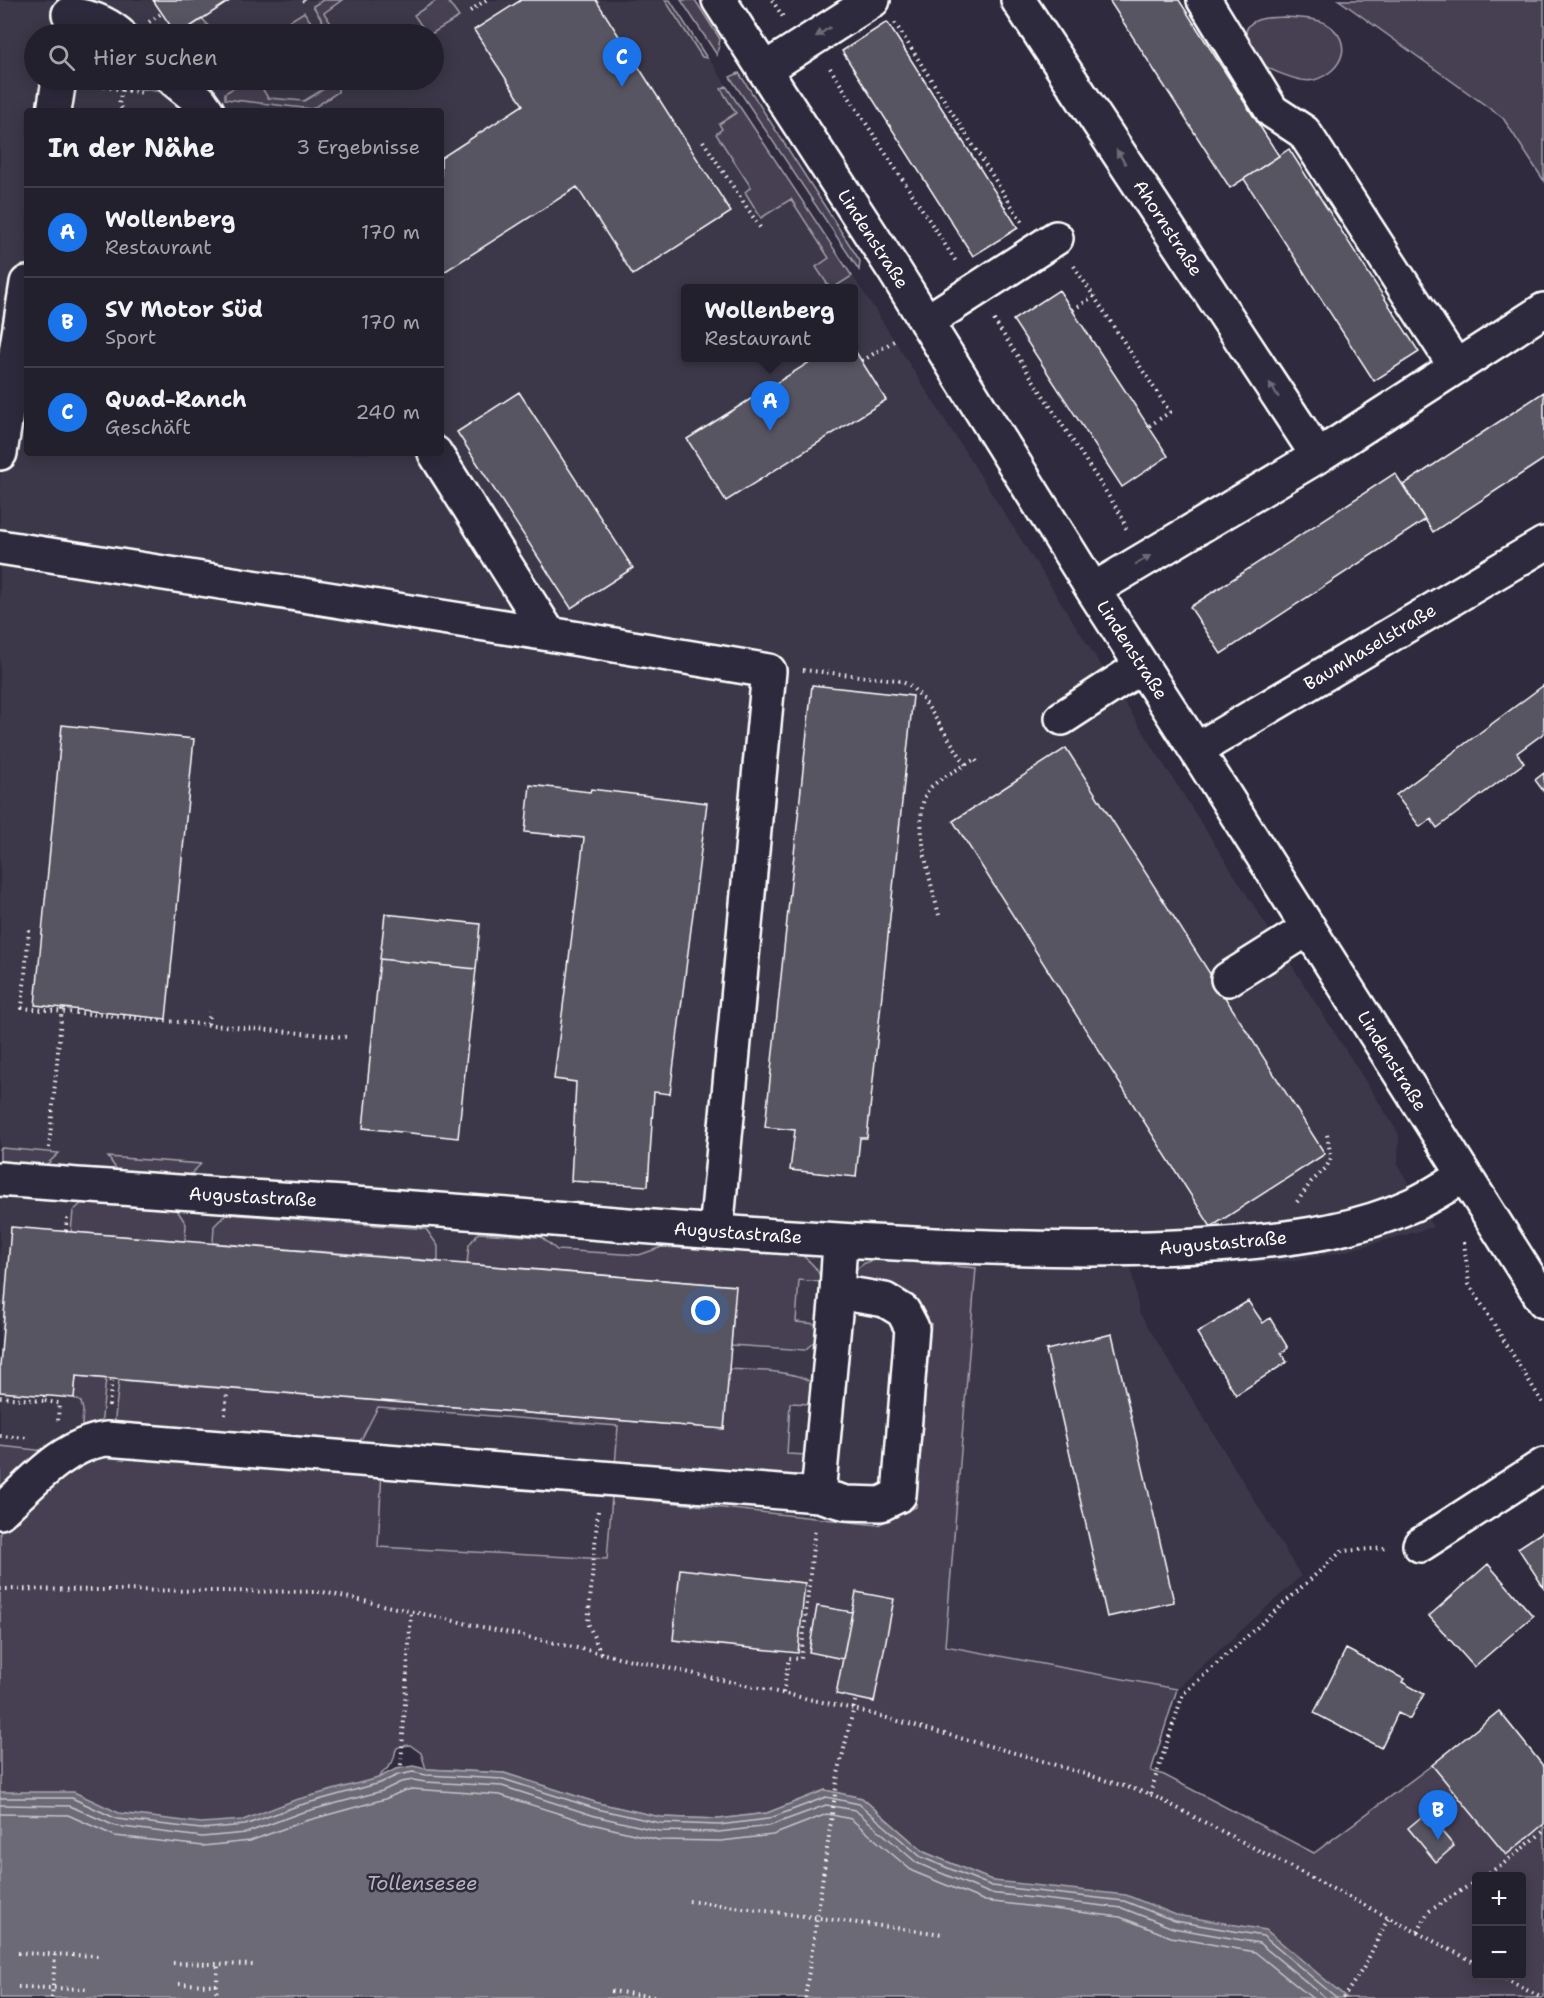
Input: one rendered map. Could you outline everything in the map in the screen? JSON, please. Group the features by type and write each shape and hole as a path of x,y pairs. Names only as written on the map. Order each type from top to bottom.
{"street":[{"name":"Lindenstraße","path":"719,0 926,322 1093,590 1544,1301"},
{"name":"Ahornstraße","path":"1018,0 1318,456"},
{"path":"1204,0 1272,111 1304,132 1456,367"},
{"path":"65,10 106,24"},
{"path":"764,70 883,10"},
{"path":"185,90 203,106"},
{"path":"926,322 1048,243"},
{"path":"0,453 24,302"},
{"path":"1093,590 1318,456 1544,310"},
{"path":"437,456 549,634"},
{"name":"Baumhaselstraße","path":"1196,750 1544,544"},
{"path":"0,547 769,670 716,1232"},
{"path":"1062,718 1142,666"},
{"path":"1228,979 1309,928"},
{"name":"Augustastraße","path":"0,1179 205,1195 329,1201 716,1232 1058,1250 1183,1248 1288,1239 1334,1230 1411,1206 1464,1176"},
{"path":"818,1494 840,1240"},
{"path":"0,1512 60,1458 79,1446 106,1439 818,1494 846,1503 880,1504 898,1495 912,1328 903,1311 885,1300 837,1292"},
{"path":"1420,1545 1544,1465"}],"path":[{"path":"470,11 486,0"},
{"path":"883,10 1048,243 1094,296 1170,412 1149,426"},
{"path":"57,90 122,90 203,106"},
{"path":"121,108 119,104 122,90"},
{"path":"703,141 761,229"},
{"path":"1073,310 1094,296"},
{"path":"862,361 926,322"},
{"path":"769,670 809,670 897,680 909,685 921,696 966,765"},
{"path":"939,915 923,842 921,814 924,799 931,788 975,759 979,765"},
{"path":"29,930 22,1008 346,1037"},
{"path":"49,1148 62,1010"},
{"path":"208,1024 209,1012"},
{"path":"1288,1239 1297,1203 1311,1182 1326,1168 1330,1158 1327,1134"},
{"path":"0,1398 44,1399 59,1403 57,1431"},
{"path":"601,1478 588,1623 601,1654"},
{"path":"783,1693 789,1658 801,1659 818,1494"},
{"path":"1150,1794 1183,1694 1342,1551 1420,1545"},
{"path":"0,1589 322,1592 854,1709 1026,1756 1150,1794 1472,1961"},
{"path":"401,1765 411,1612"},
{"path":"805,1998 838,1774 856,1698"},
{"path":"1490,1872 1544,1831"},
{"path":"1418,1932 1428,1912 1472,1884"},
{"path":"689,1900 942,1934"},
{"path":"1342,1998 1364,1967 1389,1917"},
{"path":"18,1953 99,1956"},
{"path":"52,1998 55,1954"},
{"path":"172,1963 253,1965"},
{"path":"216,1998 218,1964"},
{"path":"1508,1980 1542,1998"},
{"path":"179,1984 217,1985"},
{"path":"18,1987 86,1989"},
{"path":"611,1991 663,1998"}],"shaded area":[{"path":"0,0 670,0 870,302 1399,1134 1398,1165 1433,1227 1340,1253 1290,1261 1131,1268 1139,1312 1301,1576 1177,1689 945,1646 0,1532"},
{"path":"323,0 342,0 324,13 331,24 325,24 313,6"},
{"path":"437,0 447,0 459,17 444,26 444,24 420,24 414,15"},
{"path":"665,0 670,0 707,58 702,57"},
{"path":"681,0 695,0 720,39 717,55"},
{"path":"1339,0 1544,0 1544,181 1503,118"},
{"path":"304,12 312,24 285,24"},
{"path":"1284,17 1315,20 1325,23 1334,30 1343,46 1339,62 1333,70 1314,80 1301,80 1274,71 1255,58 1246,41 1249,25 1261,19"},
{"path":"203,19 207,24 195,24"},
{"path":"739,73 860,261 859,270 730,77"},
{"path":"726,86 852,276 839,284 827,284 816,267 829,258 791,199 761,218 745,192 751,187 716,134 722,129 719,124 736,113 721,89"},
{"path":"230,90 263,90 268,98 304,101 322,90 338,90 314,108 225,99 225,93"},
{"path":"0,1149 59,1153 44,1167 0,1163"},
{"path":"108,1157 201,1164 187,1178 119,1173"},
{"path":"82,1203 177,1210 186,1224 185,1241 71,1232 73,1211"},
{"path":"226,1214 426,1229 438,1246 438,1261 213,1243 214,1226"},
{"path":"478,1233 541,1237 557,1250 639,1255 662,1247 801,1254 817,1270 821,1282 799,1280 796,1322 817,1324 816,1340 805,1350 731,1345 735,1286 467,1264 469,1245"},
{"path":"878,1259 976,1268 945,1646 1177,1689 1151,1771 1164,1775 1314,1853 1432,1765 1499,1711 1544,1767 1544,1824 1542,1825 1544,1827 1544,1998 1347,1998 1325,1980 1313,1998 994,1881 924,1852 862,1798 825,1790 767,1813 719,1819 660,1817 598,1803 504,1773 426,1769 421,1753 410,1745 397,1748 392,1763 378,1778 384,1805 362,1836 0,1824 0,1526 68,1465 96,1451 382,1470 378,1547 607,1559 612,1496 878,1525 916,1507 931,1323 918,1320 854,1280 855,1270 865,1263"},
{"path":"729,1369 799,1376 812,1385 811,1404 790,1403 787,1454 808,1455 807,1471 796,1477 615,1467 618,1426 378,1407 361,1440 350,1445 114,1427 119,1380 724,1429"},
{"path":"76,1376 106,1379 101,1426 87,1431 82,1425 81,1402 74,1398"},
{"path":"0,1446 46,1451 0,1502"}],"water":[{"name":"Tollensesee","path":"413,1766 426,1769 504,1773 598,1803 660,1817 719,1819 767,1813 825,1790 862,1798 924,1852 994,1881 1126,1895 1176,1915 1266,1930 1347,1998 0,1998 0,1792 74,1792 119,1813 201,1823 243,1820 295,1800 378,1778 396,1769"}],"building":[{"path":"153,0 231,0 194,24 169,24"},
{"path":"521,0 596,0 731,212 633,275 577,187 444,272 444,156 523,105 474,30"},
{"path":"1109,0 1179,0 1279,156 1230,188"},
{"path":"887,22 1018,228 973,256 842,51"},
{"path":"1289,149 1419,352 1374,381 1244,179"},
{"path":"1059,290 1168,456 1122,487 1013,320"},
{"path":"858,355 886,400 726,501 687,439 810,362 858,362"},
{"path":"519,392 633,568 571,608 457,432"},
{"path":"1544,392 1544,459 1433,532 1403,485"},
{"path":"1395,473 1425,520 1221,654 1190,607"},
{"path":"812,685 913,696 867,1138 860,1138 856,1177 790,1170 795,1130 765,1127"},
{"path":"1544,685 1544,733 1517,753 1524,763 1437,828 1431,819 1420,827 1396,795"},
{"path":"62,725 194,739 166,1019 35,1005"},
{"path":"1066,748 1325,1154 1211,1227 953,821"},
{"path":"1544,773 1544,792 1535,780"},
{"path":"530,785 590,792 591,789 707,803 670,1094 654,1092 648,1186 571,1181 576,1082 554,1079 584,838 525,832"},
{"path":"385,914 480,924 476,969 380,959"},
{"path":"380,959 476,969 458,1138 363,1128"},
{"path":"11,1227 736,1286 724,1429 76,1376 74,1398 0,1392"},
{"path":"1248,1301 1263,1323 1270,1318 1288,1348 1281,1353 1287,1362 1236,1395 1197,1333"},
{"path":"1112,1334 1174,1602 1107,1617 1046,1350"},
{"path":"1544,1531 1544,1588 1518,1548"},
{"path":"1488,1564 1533,1616 1474,1667 1429,1616"},
{"path":"680,1569 805,1583 798,1653 673,1640"},
{"path":"856,1592 894,1599 874,1702 836,1694"},
{"path":"817,1606 852,1612 843,1659 809,1652"},
{"path":"1346,1649 1404,1679 1402,1682 1424,1694 1410,1719 1398,1713 1381,1748 1314,1713"},
{"path":"1499,1711 1544,1767 1544,1824 1506,1855 1432,1765"},
{"path":"1426,1813 1454,1846 1436,1862 1408,1828"}],"place":[{"name":"Quad-Ranch","path":"622,87"},
{"name":"Wollenberg","path":"770,431"},
{"name":"SV Motor Süd","path":"1438,1840"}]}
